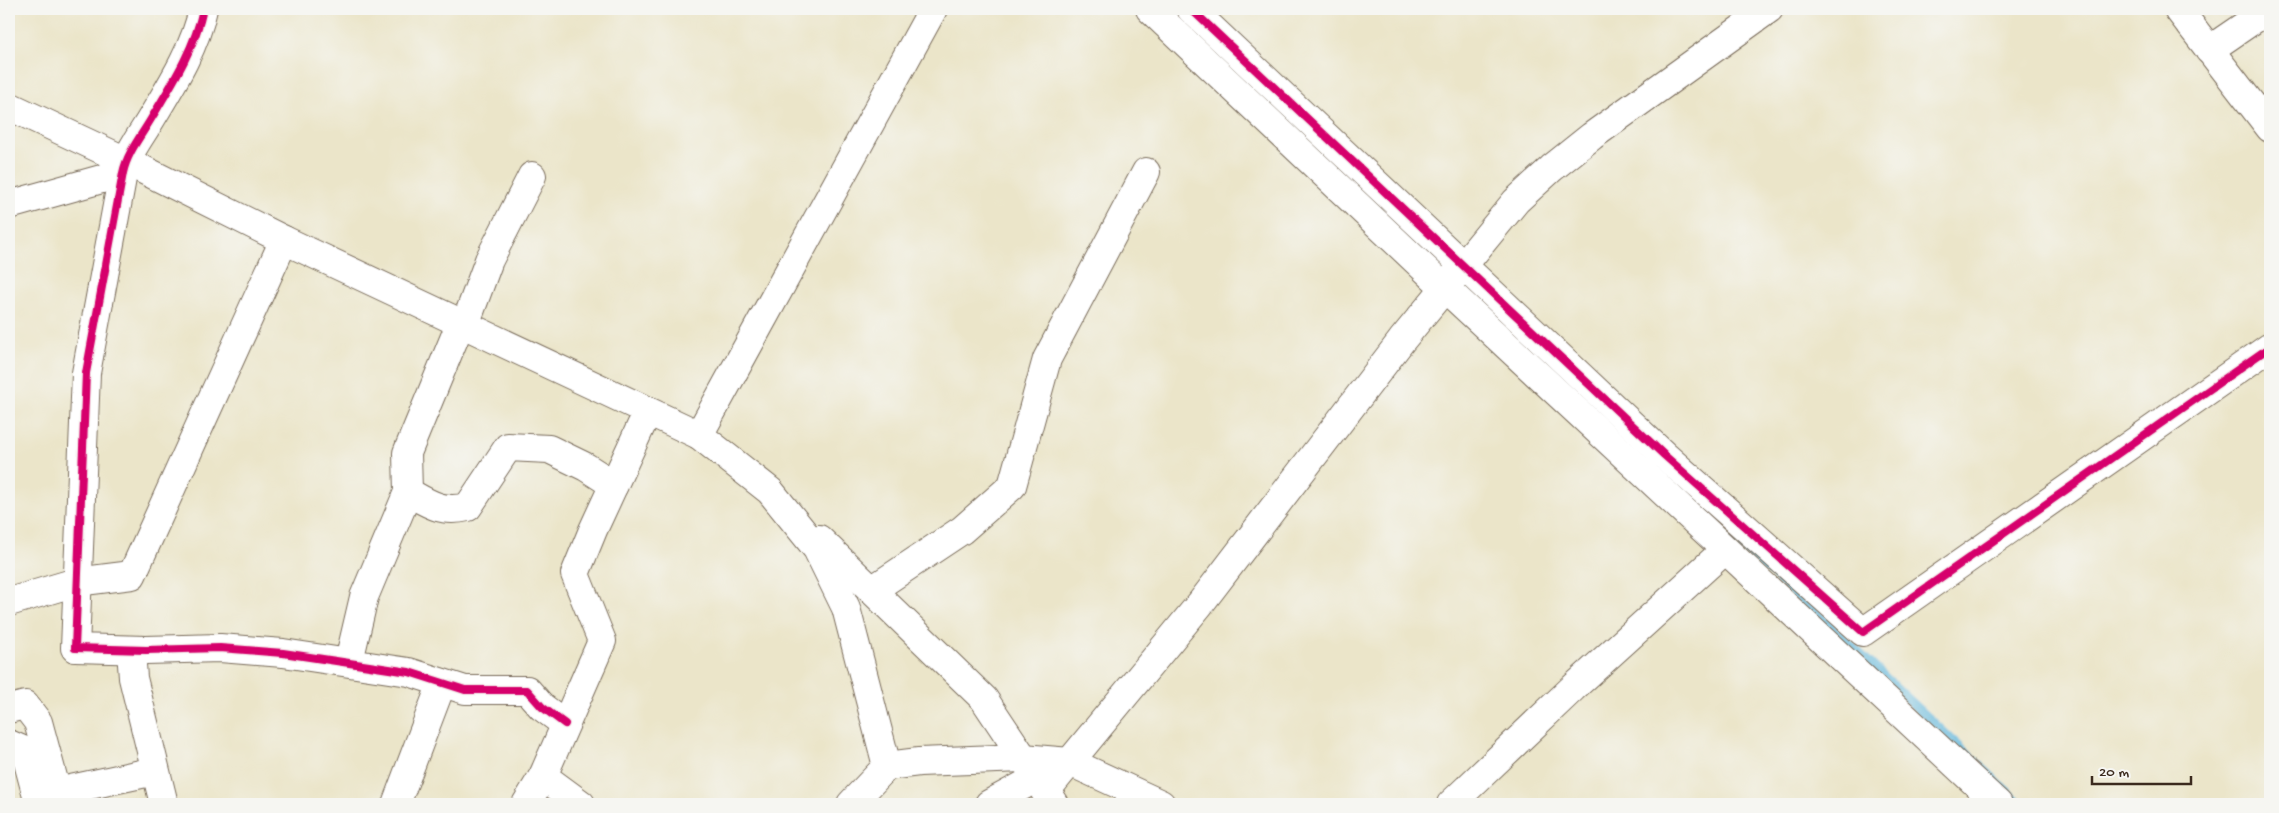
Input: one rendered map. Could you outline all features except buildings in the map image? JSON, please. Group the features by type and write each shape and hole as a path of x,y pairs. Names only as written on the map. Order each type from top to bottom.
{"street":[{"path":"203,9 198,32 163,99 124,167 86,373 74,648 131,650 220,648 349,661 409,672 465,690 527,690 542,707 566,724"},
{"path":"699,435 933,9"},
{"path":"1150,9 1454,276 1664,455 1863,632 2270,347"},
{"path":"1191,9 1724,550 1881,693 1998,804"},
{"path":"989,804 1040,783 1070,762 1200,604 1402,340 1516,201 1552,168 1592,136 1769,9"},
{"path":"2178,9 2270,128"},
{"path":"2210,50 2269,9"},
{"path":"9,106 124,167 463,323 647,412 699,435 770,491 984,699 1040,783"},
{"path":"9,205 124,167"},
{"path":"872,590 962,530 1012,486 1047,359 1146,172"},
{"path":"349,661 364,597 408,492 407,453 489,260 532,176"},
{"path":"9,602 76,582 132,575 284,240"},
{"path":"526,804 543,776 602,641 576,574 647,412"},
{"path":"408,492 437,509 468,507 508,447 549,449 586,466 614,485"},
{"path":"770,491 817,549 846,608 888,766"},
{"path":"1452,804 1573,688 1724,550"},
{"path":"131,650 133,678 164,804"},
{"path":"396,804 442,683"},
{"path":"10,702 25,705 38,722 57,792 155,770"},
{"path":"9,744 25,751 39,804"},
{"path":"851,804 888,766 919,762 1040,783 1070,762"},
{"path":"1070,762 1161,804"},
{"path":"543,776 581,804"}],"waterway":[{"path":"1171,9 1190,27"},
{"path":"1341,169 1477,299"},
{"path":"1733,540 1759,560 2020,804"}],"cycle path":[{"path":"203,9 189,52 167,93 131,152 123,173 86,373 75,648 146,650 220,648 283,653 409,672 465,690 527,690 542,707 565,724"},
{"path":"1191,9 1664,455 1863,632 2270,347"}]}
